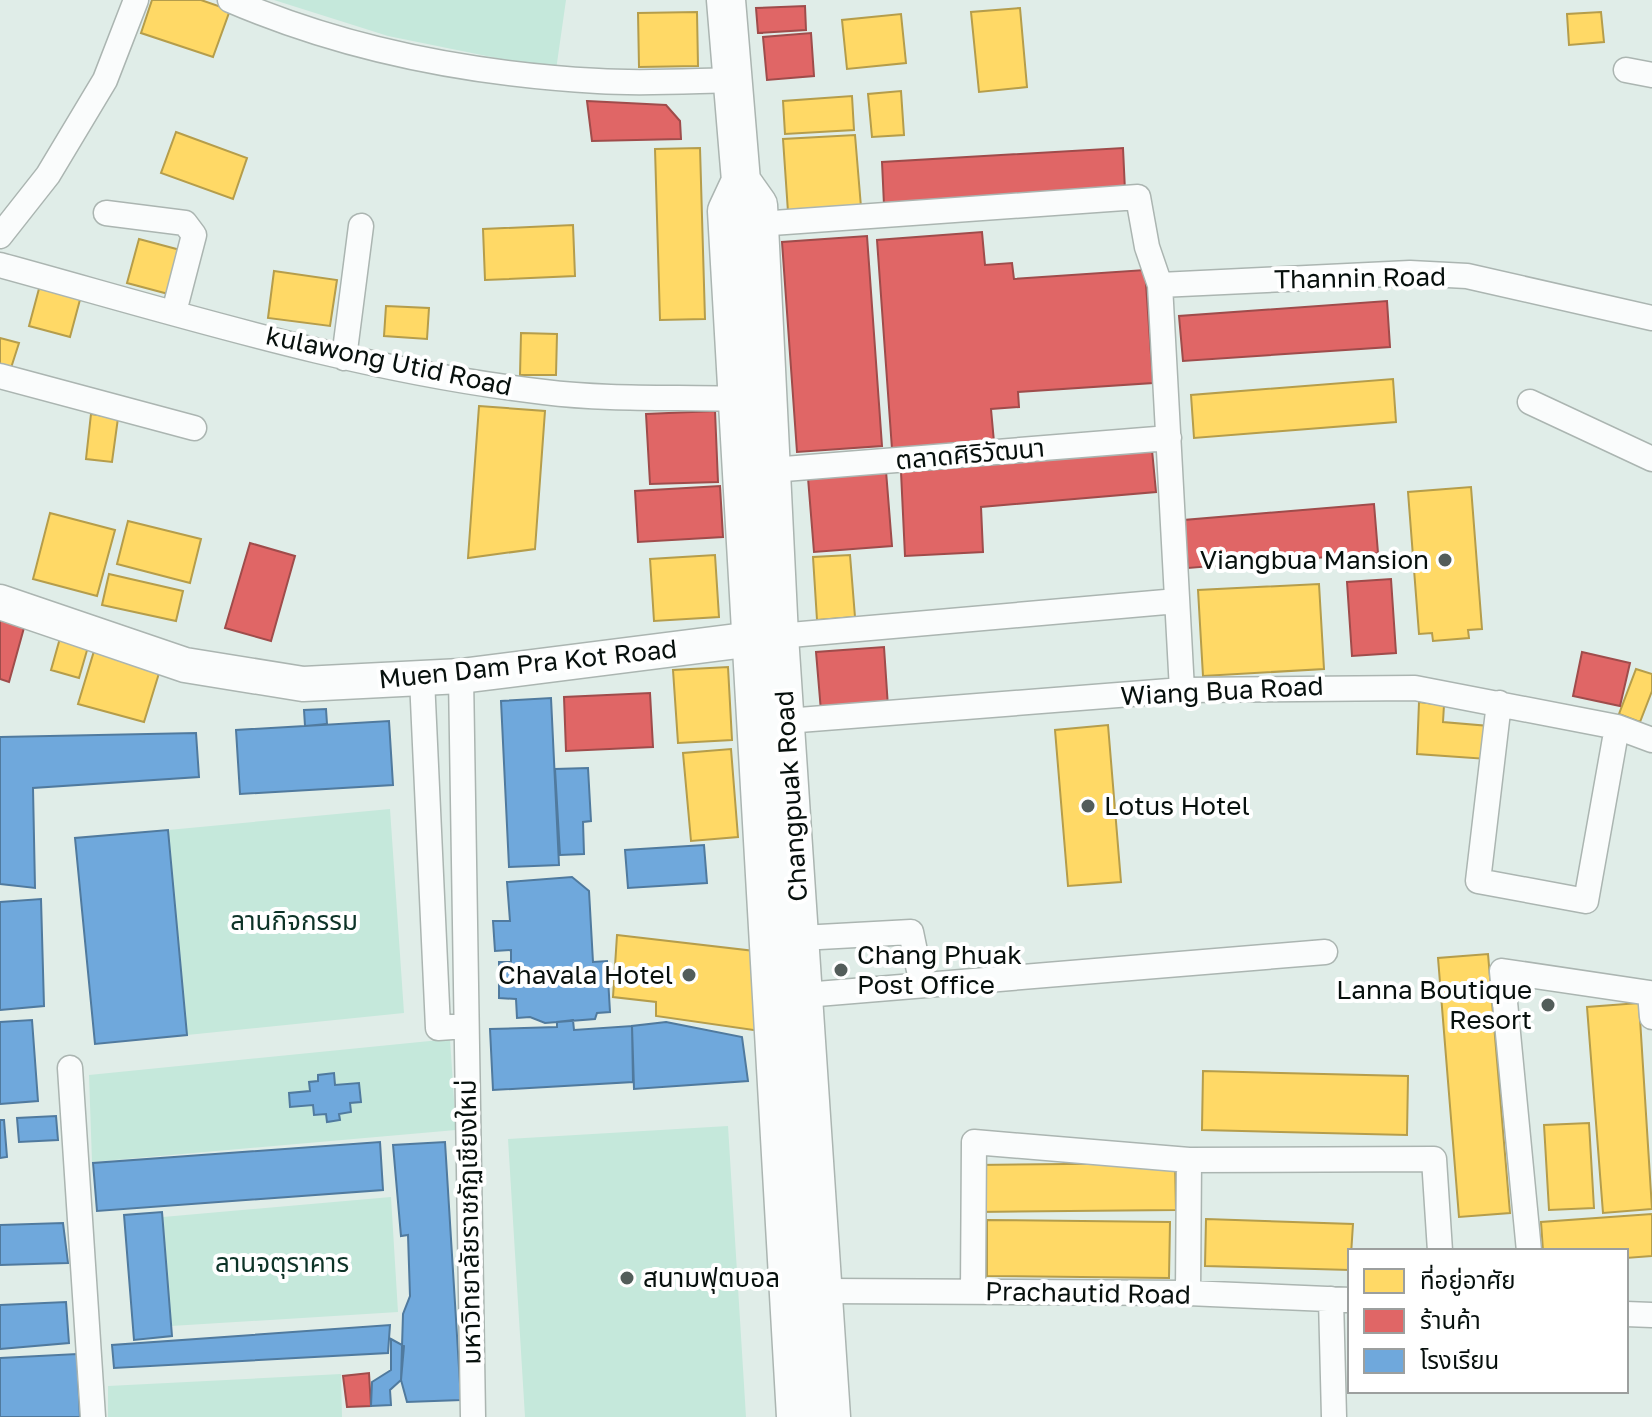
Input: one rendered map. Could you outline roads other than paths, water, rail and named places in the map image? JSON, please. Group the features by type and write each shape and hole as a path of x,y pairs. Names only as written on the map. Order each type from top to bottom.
{"main road":[{"name":"Changpuak Road","path":"726,0 741,181 727,211 738,399 766,638 786,721 831,1417"},
{"name":"Changpuak Road","path":"741,181 758,205 772,470 766,638 796,1417"}],"street":[{"path":"0,236 48,175 105,80 136,0"},
{"path":"230,0 354,44 474,70 600,82 732,80"},
{"path":"1626,70 1652,75"},
{"path":"759,224 1138,197 1147,247 1160,285 1182,690"},
{"path":"106,213 185,223 194,235 174,312"},
{"path":"344,358 361,226"},
{"name":"kulawong Utid Road","path":"0,265 344,358 546,393 738,399"},
{"name":"Thannin Road","path":"1160,285 1410,273 1467,276 1652,318"},
{"path":"0,376 194,428"},
{"path":"1530,402 1652,459"},
{"name":"ตลาดศิริวัฒนา","path":"772,470 1169,438"},
{"path":"766,638 1177,601"},
{"name":"Muen Dam Pra Kot Road","path":"0,602 185,665 303,684 461,676 766,638"},
{"name":"มหาวิทยาลัยราชภัฏเชียงใหม่","path":"461,676 473,1417"},
{"path":"422,679 438,1028 466,1026"},
{"name":"Wiang Bua Road","path":"786,721 1182,690 1415,688 1617,727 1652,740"},
{"path":"1499,703 1478,881 1586,901 1617,727"},
{"path":"801,938 911,932 922,985"},
{"path":"805,995 1325,952"},
{"path":"1529,1249 1502,971 1650,993 1652,1017"},
{"path":"70,1068 93,1417"},
{"path":"973,1292 974,1142 1189,1160 1434,1159 1440,1249"},
{"path":"1188,1293 1189,1160"},
{"name":"Prachautid Road","path":"825,1291 1188,1293 1341,1300"},
{"path":"1334,1417 1341,1300"},
{"path":"1628,1314 1652,1315"}],"place":[{"name":"Viangbua Mansion","path":"1445,560"},
{"name":"Lotus Hotel","path":"1088,806"},
{"name":"Chang Phuak Post Office","path":"841,970"},
{"name":"Chavala Hotel","path":"689,975"},
{"name":"Lanna Boutique Resort","path":"1548,1005"},
{"name":"สนามฟุตบอล","path":"627,1278"}],"park label":[{"name":"ลานกิจกรรม","path":"294,921"},
{"name":"ลานจตุราคาร","path":"282,1263"}]}
